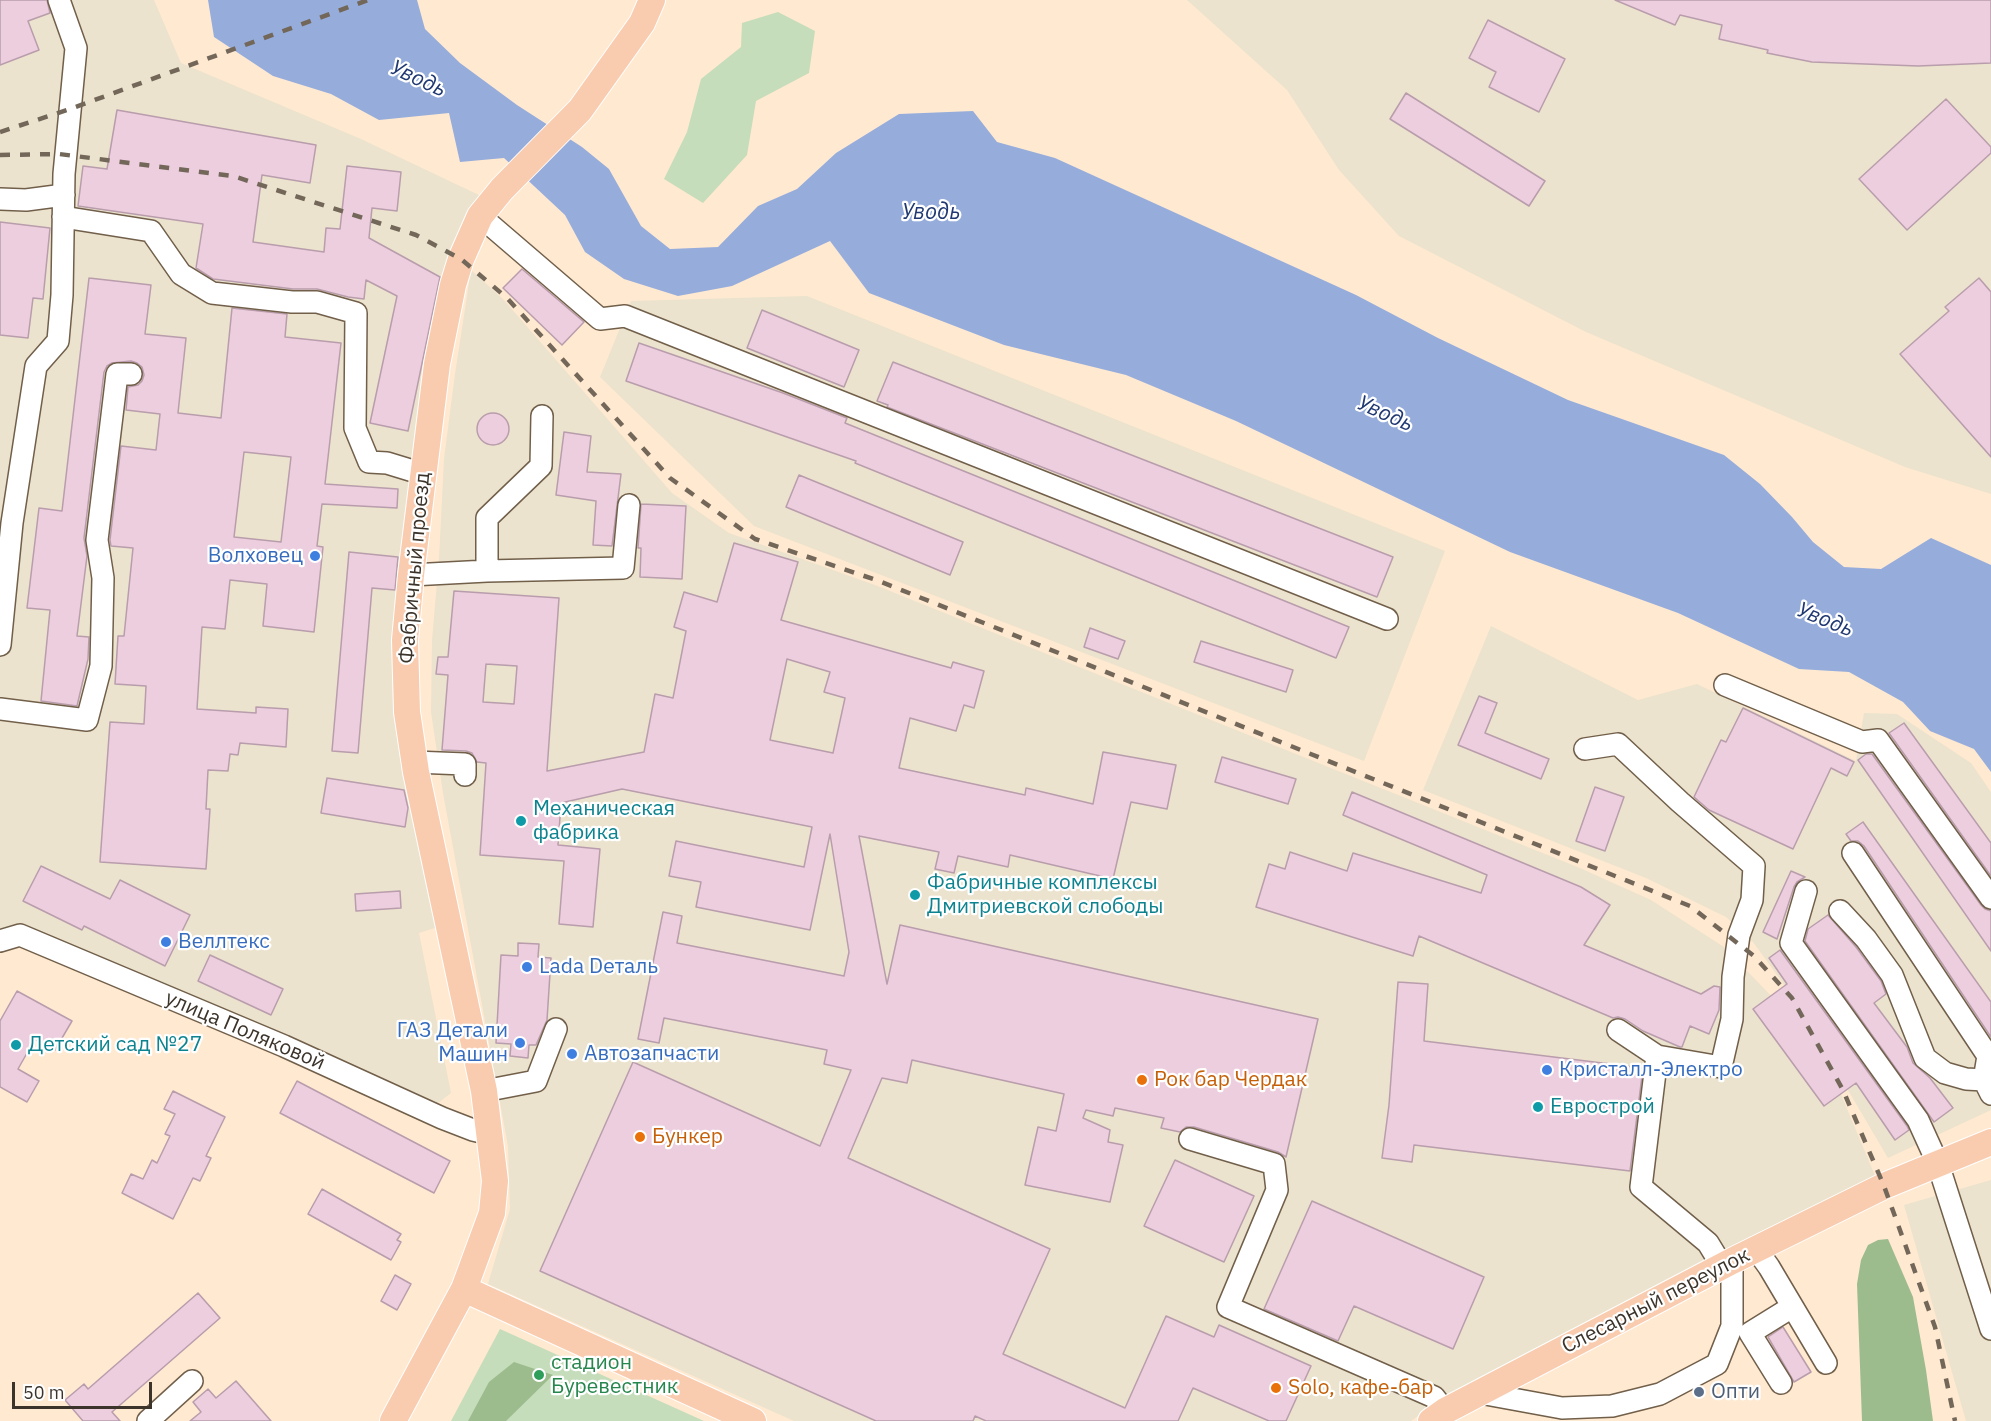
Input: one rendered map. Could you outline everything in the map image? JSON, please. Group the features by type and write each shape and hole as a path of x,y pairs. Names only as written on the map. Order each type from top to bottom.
{"main road":[{"name":"Фабричный проезд","path":"393,1421 464,1289 492,1212 495,1181 483,1092 414,762 407,712 405,640 437,364 453,285 461,259 480,216 502,189 580,110 642,24 652,0"},
{"name":"Слесарный переулок","path":"1438,1416 1727,1263 1884,1186 1990,1146"},
{"path":"464,1289 753,1421"}],"street":[{"path":"0,645 6,522 36,366 58,341 62,296 64,174 76,48 59,0"},
{"path":"0,199 26,200 64,195"},
{"path":"480,216 600,319 625,316 1387,619"},
{"path":"63,217 151,231 181,274 212,293 292,302 317,302 356,313 355,428 369,462 387,463 423,474"},
{"path":"0,709 87,720 100,666 103,578 97,540 117,374 131,374"},
{"path":"487,571 487,518 541,466 542,416"},
{"path":"411,575 623,568 629,505"},
{"path":"1725,685 1862,742 1878,740 1991,898"},
{"path":"1585,749 1618,744 1754,866 1752,900 1739,935 1733,977 1732,1019 1721,1067 1657,1056 1618,1030"},
{"path":"414,762 465,764 465,775"},
{"path":"1840,911 1866,939 1892,975 1925,1058 1945,1073 1987,1087 1988,1056 1853,853"},
{"path":"1806,891 1791,943 1918,1120 1938,1164 1991,1329"},
{"name":"улица Поляковой","path":"0,941 20,935 284,1046 442,1118 490,1134"},
{"path":"483,1092 536,1081 556,1029"},
{"path":"1480,1394 1562,1408 1612,1406 1660,1394 1717,1364 1732,1326 1727,1263 1708,1243 1641,1187 1657,1056"},
{"path":"1190,1140 1274,1164 1276,1190 1228,1307 1434,1397 1438,1416"},
{"path":"1756,1250 1826,1363"},
{"path":"1781,1383 1750,1333 1792,1307"},
{"path":"148,1421 192,1381"}],"shaded area":[{"path":"0,0 154,0 181,63 361,139 481,196 461,233 401,649 444,925 419,933 451,1093 433,1107 0,937"},
{"path":"1187,0 1991,0 1991,494 1905,467 1586,332 1399,236 1339,170 1287,90"},
{"path":"471,270 503,299 672,493 729,533 875,585 1580,868 1651,900 1724,947 1778,1003 1840,1092 1876,1178 1442,1399 1411,1421 794,1421 488,1284 510,1209 508,1146 443,793 431,712 432,640 444,459"},
{"path":"807,296 1445,551 1364,761 754,526 600,377 631,301"},
{"path":"1491,626 1638,700 1697,684 1856,761 1864,713 1897,714 1971,763 1991,792 1991,1110 1888,1158 1793,997 1753,942 1726,917 1646,878 1423,790"},
{"path":"1991,1180 1991,1421 1966,1421 1904,1205"}],"green space":[{"path":"778,12 815,31 809,73 756,101 747,155 703,203 664,179 687,132 701,79 741,47 742,23"},
{"path":"1888,1239 1913,1297 1933,1421 1862,1421 1857,1284 1861,1260 1868,1245 1878,1240"},
{"name":"стадион Буревестник","path":"500,1329 704,1421 451,1421"},
{"path":"514,1362 553,1375 506,1421 468,1421 489,1382"}],"water":[{"name":"Уводь","path":"208,0 417,0 425,29 460,63 517,105 582,147 609,169 641,226 670,249 718,247 758,206 797,189 836,153 899,114 973,111 997,142 1055,158 1356,295 1438,338 1568,400 1724,455 1760,484 1813,542 1844,567 1881,569 1931,538 1991,565 1991,772 1974,749 1930,731 1903,702 1849,672 1799,669 1678,613 1510,552 1236,421 1126,375 1004,345 869,293 830,241 732,286 678,296 624,279 585,252 565,215 504,158 460,162 449,113 379,120 331,94 273,76 214,37"}],"building":[{"path":"0,0 47,0 50,13 28,21 39,50 0,65"},
{"path":"1615,0 1991,0 1991,63 1918,66 1812,62 1767,53 1768,50 1719,39 1722,25 1680,15 1675,25"},
{"path":"1488,20 1565,59 1539,112 1489,87 1496,72 1469,58"},
{"path":"1406,93 1545,181 1529,206 1390,119"},
{"path":"1946,99 1991,147 1991,153 1907,230 1859,179"},
{"path":"117,110 316,145 310,183 262,175 253,242 324,252 326,228 340,229 347,166 401,172 397,211 372,208 369,238 440,277 408,431 370,423 397,296 366,280 364,299 317,289 293,289 213,279 196,268 203,224 78,206 83,166 107,169"},
{"path":"0,222 50,228 43,299 33,298 28,338 0,335"},
{"path":"522,269 584,322 562,345 503,288"},
{"path":"89,278 151,285 145,334 186,338 178,413 221,418 232,308 287,314 285,337 341,343 325,484 398,489 397,508 322,504 317,546 323,547 314,632 263,626 267,584 230,580 225,629 202,627 197,709 256,713 256,707 288,709 286,747 240,743 238,755 230,754 228,771 208,770 206,809 210,809 206,869 100,862 110,722 144,724 146,686 115,684 118,636 124,636 133,548 111,546 110,540 121,446 156,450 160,414 126,410 128,387 138,385 144,375 142,367 137,363 131,361 112,363 104,372 84,538 87,556 77,636 89,637 88,659 77,706 41,701 50,610 27,608 39,508 62,511","holes":["244,452 291,457 281,542 234,537"]},
{"path":"1979,278 1991,292 1991,457 1900,354 1949,311 1945,307"},
{"path":"762,310 859,350 844,387 747,348"},
{"path":"639,343 783,393 847,418 845,423 1349,627 1336,658 855,463 856,461 626,381"},
{"path":"893,362 1393,557 1377,597 887,407 888,405 877,401"},
{"path":"493,413 504,418 509,429 504,440 493,445 482,440 477,429 482,418"},
{"path":"564,432 591,436 587,472 621,474 612,546 593,545 596,501 556,495"},
{"path":"799,475 963,542 950,575 786,507"},
{"path":"641,504 686,506 682,579 640,577 641,548 638,548"},
{"path":"734,543 798,562 781,620 951,668 953,662 984,671 974,708 964,705 956,731 910,718 899,768 1025,795 1026,788 1093,804 1103,752 1176,765 1167,809 1131,802 1113,879 1010,855 1008,867 958,856 954,873 935,869 939,852 859,836 887,984 900,925 1318,1019 1286,1157 1278,1152 1194,1127 1186,1127 1180,1132 1161,1128 1164,1118 1115,1108 1113,1116 1086,1110 1083,1118 1110,1130 1108,1142 1123,1145 1110,1202 1025,1185 1038,1127 1056,1131 1064,1094 912,1060 907,1083 882,1078 848,1158 1050,1249 1003,1354 1125,1408 1166,1316 1214,1337 1219,1325 1311,1366 1286,1421 1269,1421 1193,1388 1178,1421 986,1421 975,1416 973,1421 876,1421 540,1271 633,1062 820,1146 851,1070 824,1064 827,1050 664,1018 659,1043 638,1039 663,912 682,916 677,943 844,976 849,952 830,834 810,930 696,907 701,882 669,876 676,841 804,867 812,827 622,789 561,803 558,845 600,849 593,927 559,924 564,861 480,855 486,763 477,762 472,753 466,751 442,750 448,675 436,674 438,657 448,657 454,591 559,598 547,771 644,752 655,694 673,698 686,631 674,627 684,592 717,602","holes":["787,659 830,672 824,692 845,698 833,753 770,740","486,664 517,666 514,704 483,702"]},
{"path":"349,552 398,557 395,590 372,588 358,753 332,751"},
{"path":"1090,628 1125,641 1118,659 1084,647"},
{"path":"1201,641 1293,670 1286,692 1194,662"},
{"path":"1479,696 1497,703 1485,733 1549,759 1541,779 1458,745"},
{"path":"1743,708 1854,762 1847,776 1831,768 1793,849 1709,810 1694,797 1721,740 1726,742"},
{"path":"1904,723 1991,843 1991,876 1889,733"},
{"path":"1866,754 1872,754 1981,905 1991,911 1991,951 1858,760"},
{"path":"1222,757 1296,779 1288,804 1215,782"},
{"path":"327,778 404,790 408,808 405,827 321,813"},
{"path":"1595,787 1624,797 1605,851 1576,841"},
{"path":"1352,792 1581,887 1610,905 1584,945 1701,994 1714,986 1720,987 1719,1010 1709,1034 1690,1026 1682,1047 1680,1047 1643,1031 1625,1019 1613,1018 1419,936 1413,956 1256,907 1269,864 1285,869 1290,852 1347,871 1353,853 1481,893 1487,875 1343,815"},
{"path":"1863,822 1991,1002 1991,1037 1864,846 1858,841 1851,841 1846,834"},
{"path":"41,866 110,899 120,880 190,915 165,966 84,926 82,930 23,901"},
{"path":"1791,871 1805,877 1794,887 1777,939 1763,932"},
{"path":"400,891 401,908 356,911 355,894"},
{"path":"1828,915 1881,981 1886,994 1874,1003 1907,1047 1913,1063 1930,1078 1953,1108 1934,1122 1805,941 1808,929"},
{"path":"518,943 539,944 538,957 551,958 547,1020 536,1045 529,1045 528,1058 510,1056 511,1044 496,1043 501,955 518,956"},
{"path":"1780,950 1907,1126 1909,1130 1895,1140 1856,1083 1824,1106 1753,1009 1787,984 1769,958"},
{"path":"210,955 283,989 271,1015 198,981"},
{"name":"Еврострой","path":"1398,982 1428,984 1424,1041 1643,1068 1630,1171 1414,1145 1412,1162 1382,1158 1389,1105"},
{"name":"Детский сад №27","path":"17,991 72,1021 55,1050 35,1039 18,1069 39,1081 27,1102 0,1087 0,1021"},
{"path":"297,1081 450,1161 434,1193 280,1113"},
{"path":"173,1091 225,1117 206,1156 211,1158 200,1181 193,1178 173,1219 122,1193 131,1174 143,1179 152,1160 157,1163 170,1136 165,1134 175,1114 164,1109"},
{"path":"1175,1160 1254,1196 1224,1262 1144,1226"},
{"path":"322,1189 401,1234 397,1240 401,1242 391,1260 308,1214"},
{"path":"1312,1201 1484,1277 1453,1349 1354,1306 1338,1341 1264,1309"},
{"path":"395,1275 411,1284 397,1310 381,1301"},
{"path":"198,1293 220,1318 112,1412 120,1421 83,1421 65,1400 84,1384 88,1389"},
{"path":"1783,1327 1811,1372 1794,1382 1768,1337"},
{"path":"236,1381 271,1421 190,1421 201,1412 193,1402 208,1389 216,1398"}],"railway":[{"path":"0,132 70,109 368,0"},
{"path":"0,155 59,154 233,176 416,235 461,259 507,298 670,478 755,539 879,581 1690,906 1754,956 1792,998 1843,1090 1884,1186 1935,1327 1955,1421"}],"place":[{"name":"Волховец","path":"315,556"},
{"name":"Механическая фабрика","path":"521,821"},
{"name":"Фабричные комплексы Дмитриевской слободы","path":"915,895"},
{"name":"Веллтекс","path":"166,942"},
{"name":"Lada Dеталь","path":"527,967"},
{"name":"ГАЗ Детали Машин","path":"520,1043"},
{"name":"Детский сад №27","path":"16,1045"},
{"name":"Автозапчасти","path":"572,1054"},
{"name":"Кристалл-Электро","path":"1547,1070"},
{"name":"Рок бар Чердак","path":"1142,1080"},
{"name":"Еврострой","path":"1538,1107"},
{"name":"Бункер","path":"640,1137"},
{"name":"стадион Буревестник","path":"539,1375"},
{"name":"Solo, кафе-бар","path":"1276,1388"},
{"name":"Опти","path":"1699,1392"}]}
